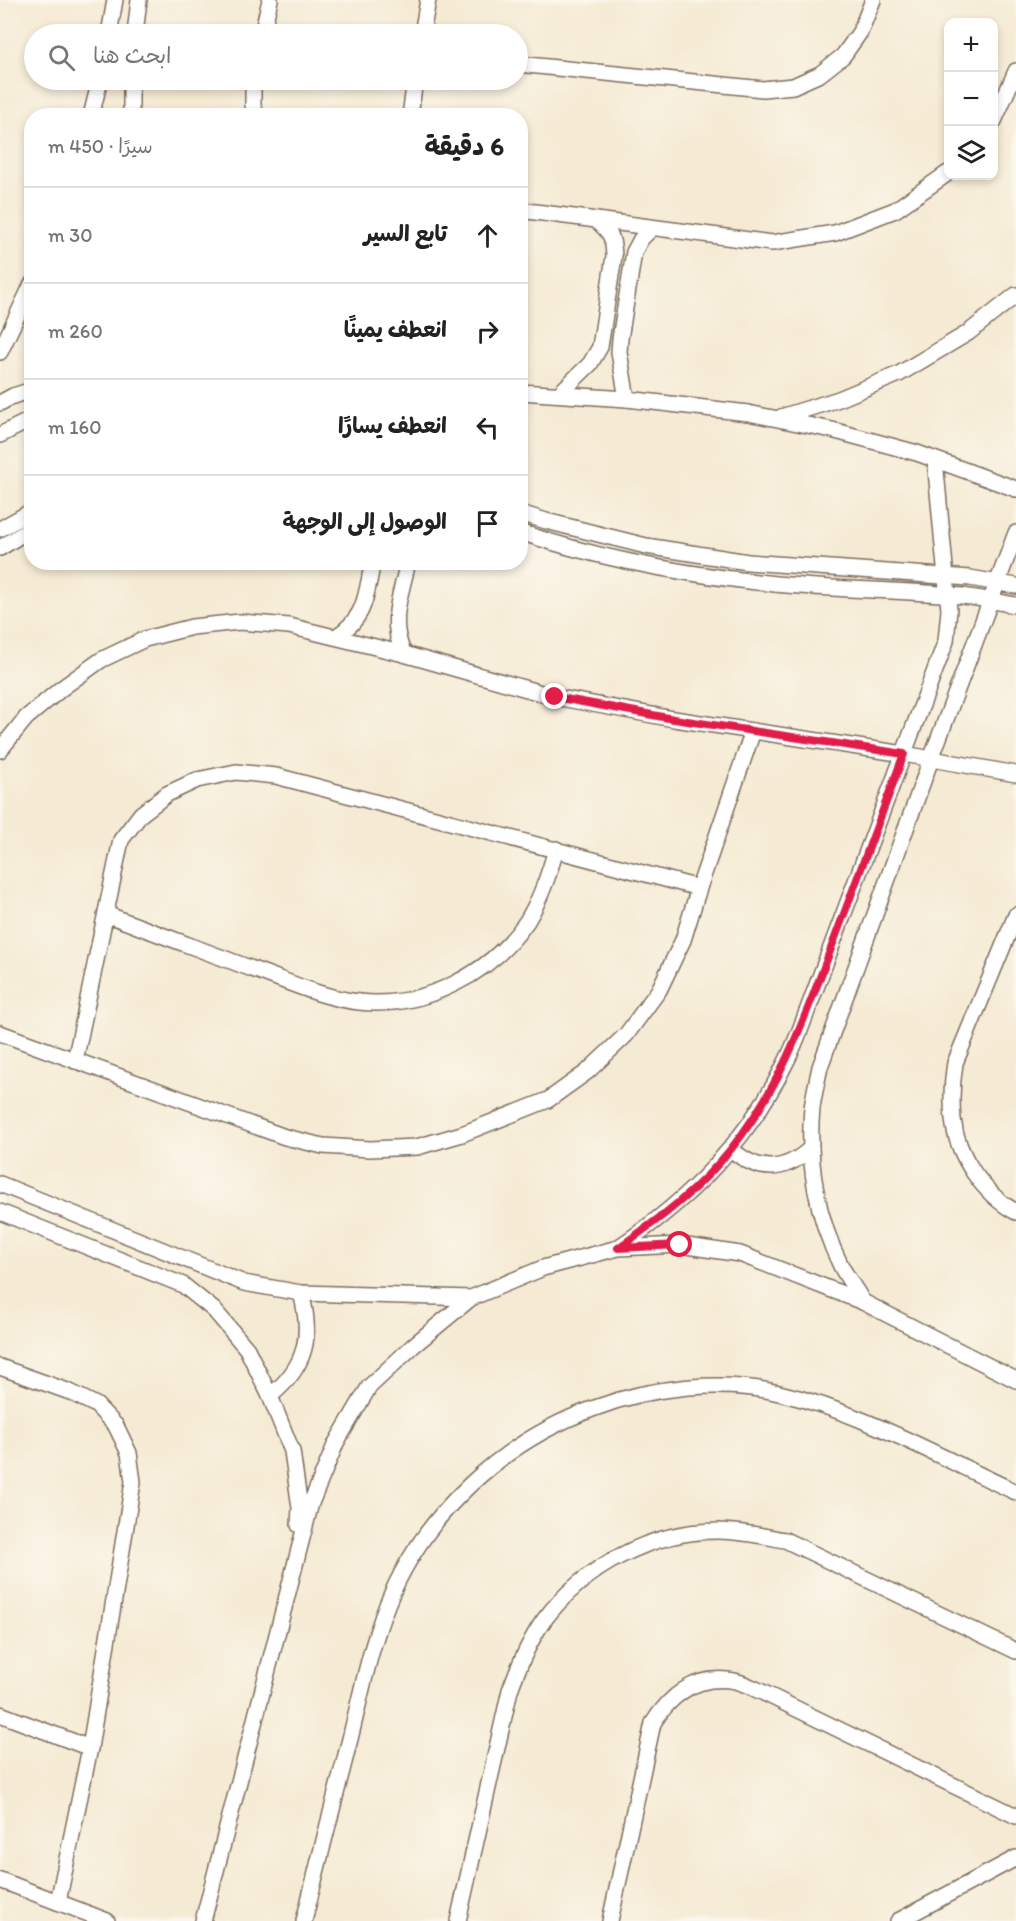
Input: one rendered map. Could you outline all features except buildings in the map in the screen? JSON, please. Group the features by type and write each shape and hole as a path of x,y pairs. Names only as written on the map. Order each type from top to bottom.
{"street":[{"path":"111,24 115,0"},
{"path":"136,24 139,0"},
{"path":"264,24 270,0"},
{"path":"424,24 428,0"},
{"path":"528,65 763,89 793,86 820,74 843,56 860,32 873,0"},
{"path":"998,110 1016,71"},
{"path":"93,108 98,90"},
{"path":"130,90 131,108"},
{"path":"253,90 254,108"},
{"path":"411,108 414,90"},
{"path":"528,211 772,243 835,233 895,210 944,176"},
{"path":"559,393 590,364 600,347 614,244 610,233 596,220"},
{"path":"627,399 619,352 622,329 634,252 641,239 652,228"},
{"path":"776,419 839,399 900,374 968,333 1016,295"},
{"path":"0,352 24,301"},
{"path":"528,392 627,399 748,413 832,430 917,453 1016,489"},
{"path":"0,403 24,393"},
{"path":"0,435 24,424"},
{"path":"618,1248 653,1224 686,1196 731,1149 760,1108 786,1064 946,641 949,610 935,460"},
{"path":"528,515 646,546 748,562 945,577 1016,586"},
{"path":"0,529 24,516"},
{"path":"863,1302 842,1267 826,1229 815,1190 811,1149 812,1107 820,1067 1016,532"},
{"path":"0,548 24,533"},
{"path":"528,535 644,565 748,581 948,595 1016,605"},
{"path":"336,637 356,621 362,611 371,570"},
{"path":"404,654 398,642 395,616 406,570"},
{"path":"0,750 26,718 101,660 145,639 192,627 240,622 289,626 336,637 555,697 1016,774"},
{"path":"0,1033 285,1137 323,1146 370,1149 417,1147 507,1118 548,1100 586,1072 627,1035 659,990 683,940 753,731"},
{"path":"75,1060 121,840 141,814 167,794 196,780 236,772 276,776 699,888"},
{"path":"106,914 321,994 359,1002 387,1002 414,998 441,989 471,976 500,954 526,921 545,887 556,849"},
{"path":"1016,915 955,1063 952,1086 953,1120 963,1154 981,1183 1006,1207 1016,1212"},
{"path":"731,1149 742,1159 756,1165 771,1167 786,1165 800,1159 811,1149"},
{"path":"0,1184 244,1283 301,1293 471,1298"},
{"path":"0,1212 183,1285 214,1310 247,1349 270,1396 292,1451 300,1508 295,1566"},
{"path":"203,1921 311,1503 336,1443 369,1387 414,1345 471,1298 543,1268 618,1248 680,1245 740,1254 863,1302 1016,1380"},
{"path":"270,1396 285,1384 296,1369 304,1351 307,1333 306,1313 301,1293"},
{"path":"0,1367 70,1392 96,1405 116,1426 129,1453 132,1482 90,1748 58,1902"},
{"path":"304,1921 371,1654 387,1604 412,1556 442,1513 479,1475 522,1443 568,1417 618,1399 670,1389 723,1386 776,1392 828,1405 1016,1492"},
{"path":"458,1921 510,1690 524,1654 544,1620 570,1591 600,1567 627,1552 656,1541 686,1534 717,1531 751,1533 785,1540 1016,1652"},
{"path":"610,1921 653,1723 664,1706 679,1692 697,1683 717,1679 737,1682 762,1692 1016,1816"},
{"path":"0,1714 90,1748"},
{"path":"898,1921 1016,1858"},
{"path":"0,1880 107,1921"}],"route":[{"path":"555,697 674,719 904,754 786,1064 760,1108 731,1149 710,1173 653,1224 618,1248 680,1245"}]}
